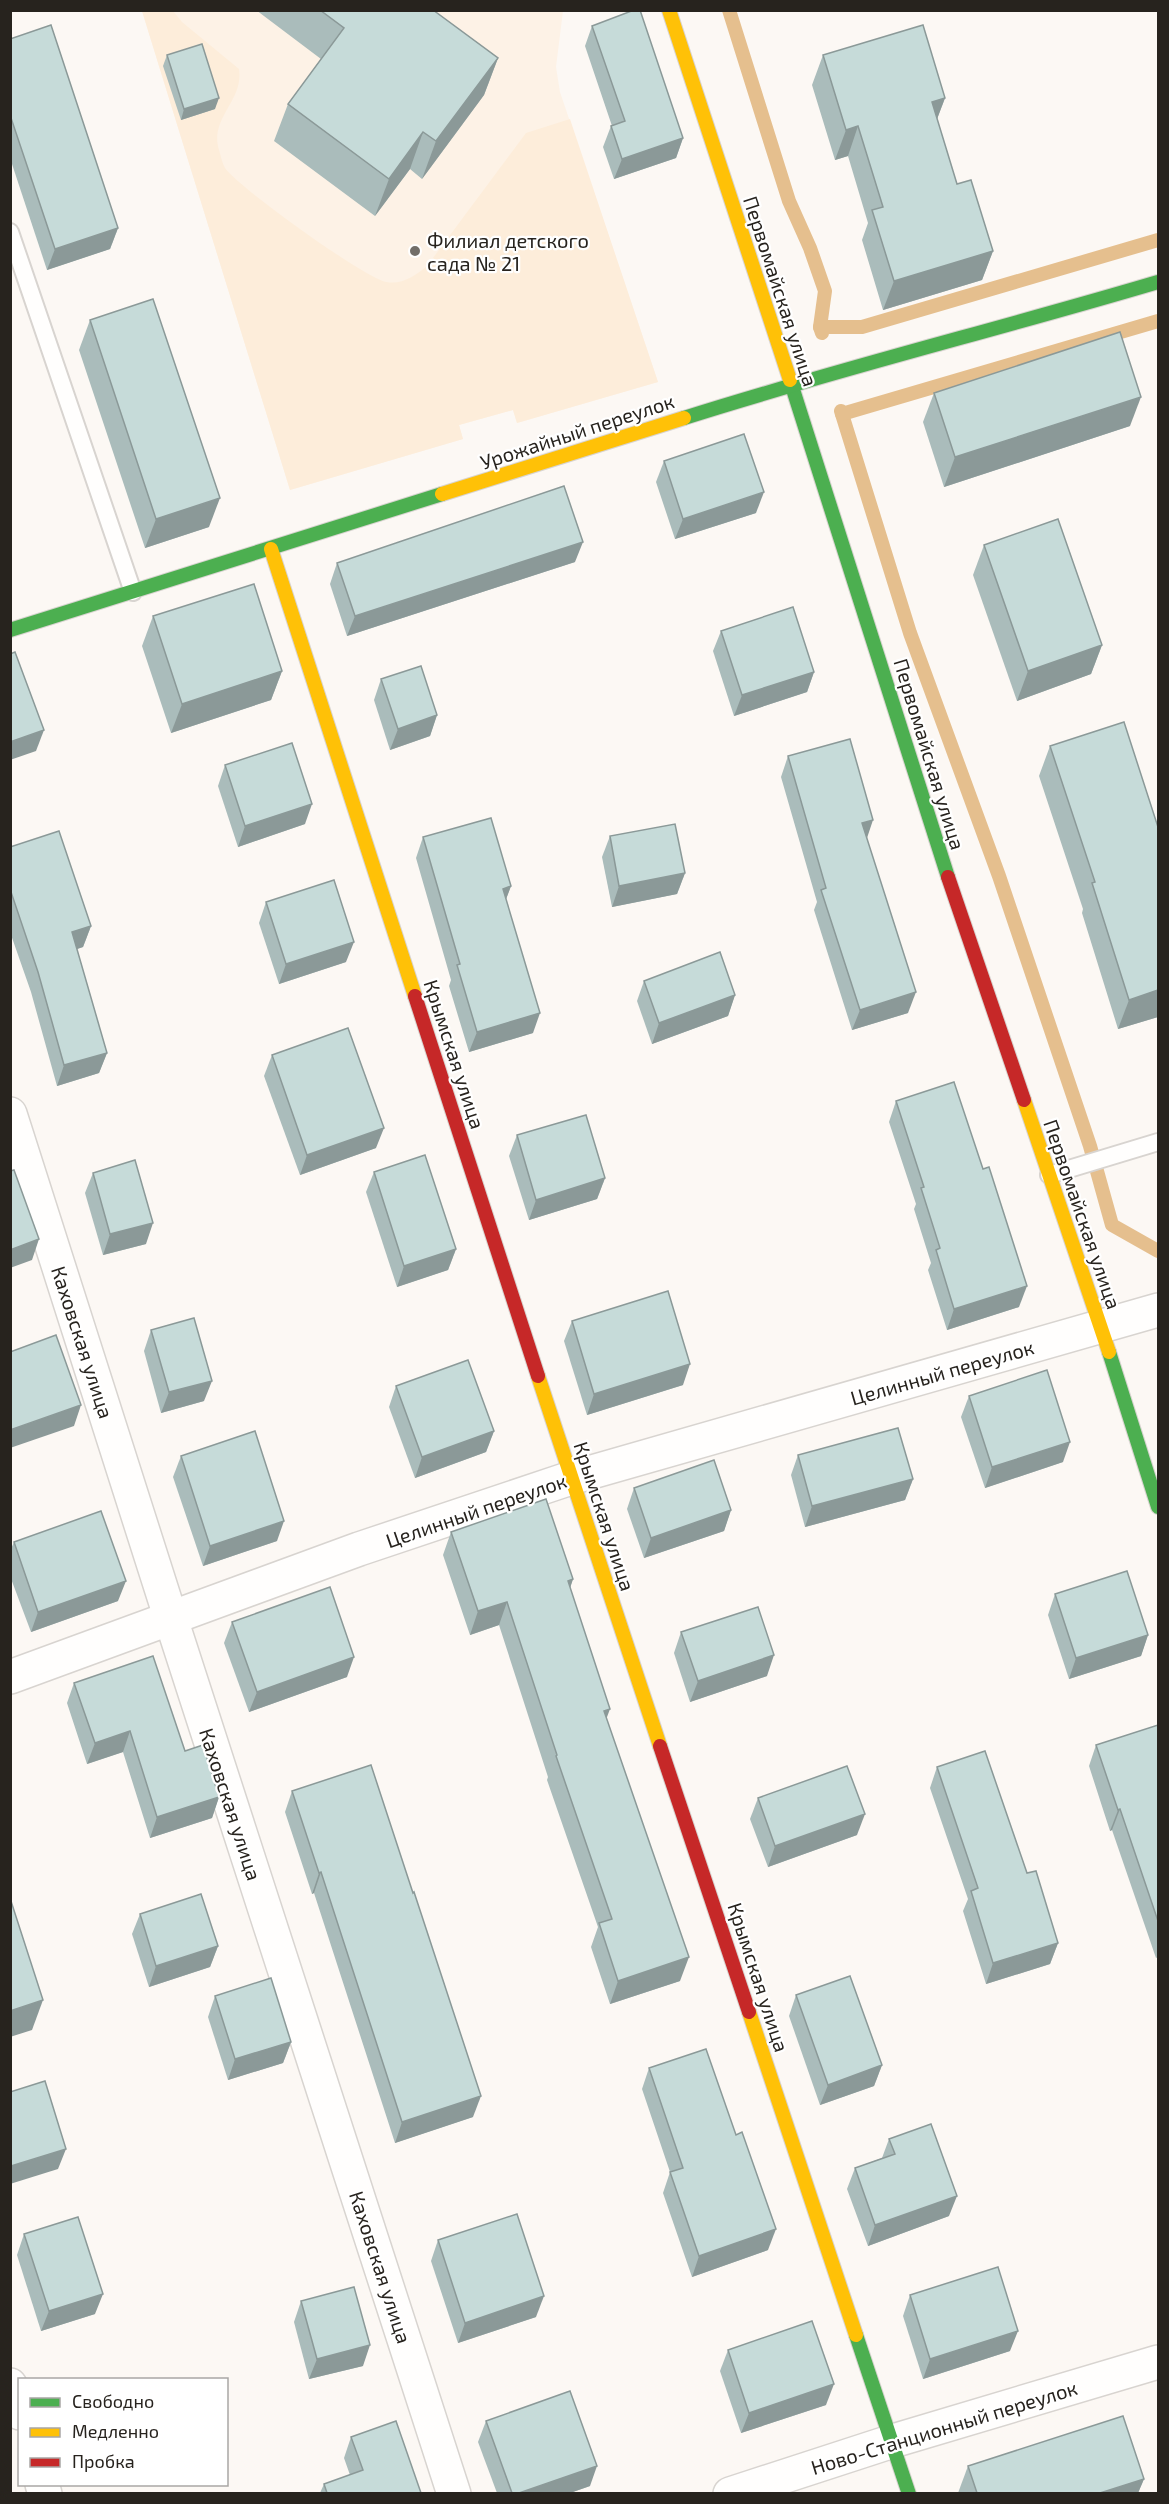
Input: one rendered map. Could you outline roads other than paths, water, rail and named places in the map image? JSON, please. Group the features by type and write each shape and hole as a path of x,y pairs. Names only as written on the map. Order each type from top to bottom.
{"street":[{"name":"Первомайская улица","path":"669,10 941,856 1101,1327 1158,1507"},
{"name":"Урожайный переулок","path":"10,630 791,384 1040,317 1158,282"},
{"name":"Крымская улица","path":"272,549 571,1478 909,2493"},
{"name":"Каховская улица","path":"10,1114 454,2493"},
{"name":"Целинный переулок","path":"10,1677 359,1549 571,1478 1158,1310"},
{"name":"Ново-Станционный переулок","path":"730,2493 1158,2362"},
{"path":"10,2385 18,2407"}],"lane":[{"path":"10,232 133,592"},
{"path":"1049,1175 1158,1142"}],"waterway":[{"path":"729,10 789,201 810,248 825,291 820,327 822,333"},
{"path":"820,327 862,327 1158,240"},
{"path":"842,414 1158,321"},
{"path":"841,411 910,633 999,876 1090,1146 1112,1225 1158,1251"}],"place":[{"name":"Филиал детского сада № 21","path":"415,251"}]}
